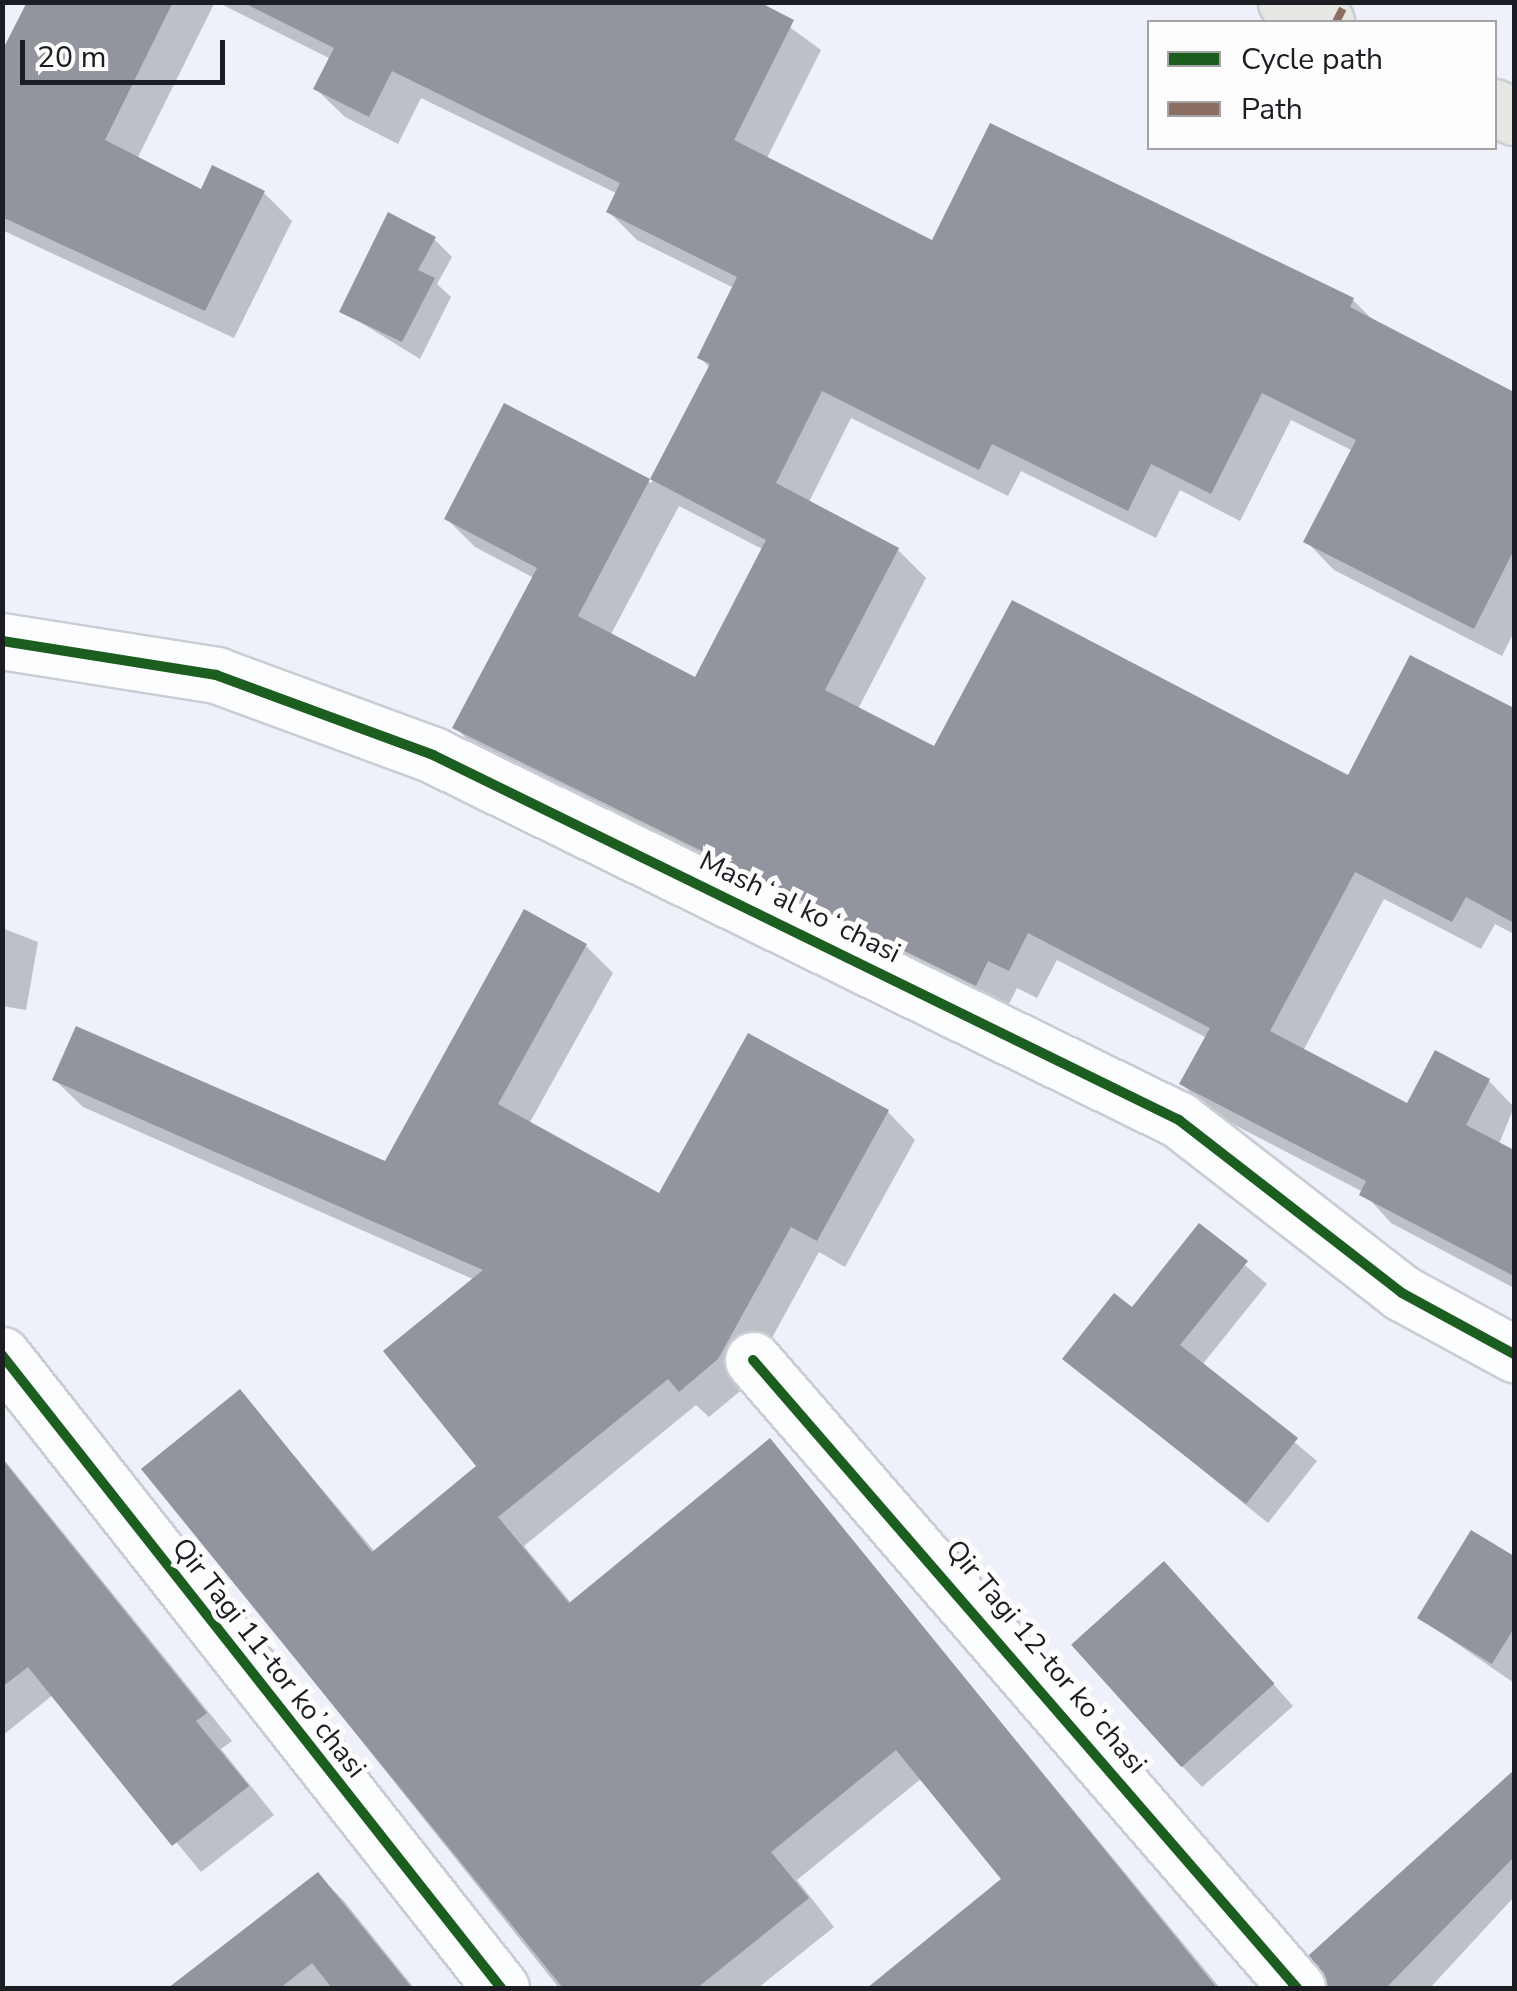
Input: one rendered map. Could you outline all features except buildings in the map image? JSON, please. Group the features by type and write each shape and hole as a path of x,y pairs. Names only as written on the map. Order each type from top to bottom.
{"main road":[{"path":"1286,2 1322,20"}],"street":[{"name":"Mashʻal koʻchasi","path":"2,641 216,675 433,754 1179,1120 1402,1293 1514,1354"},
{"name":"Qir Tagi 11-tor koʼchasi","path":"2,1355 502,1988"},
{"name":"Qir Tagi 12-tor koʼchasi","path":"753,1360 1297,1988"}],"marked path":[{"path":"1337,20 1346,2"}],"cycle path":[{"path":"2,641 216,675 433,755 1179,1120 1402,1293 1514,1354"},
{"path":"2,1355 501,1988"},
{"path":"753,1360 1297,1988"}]}
